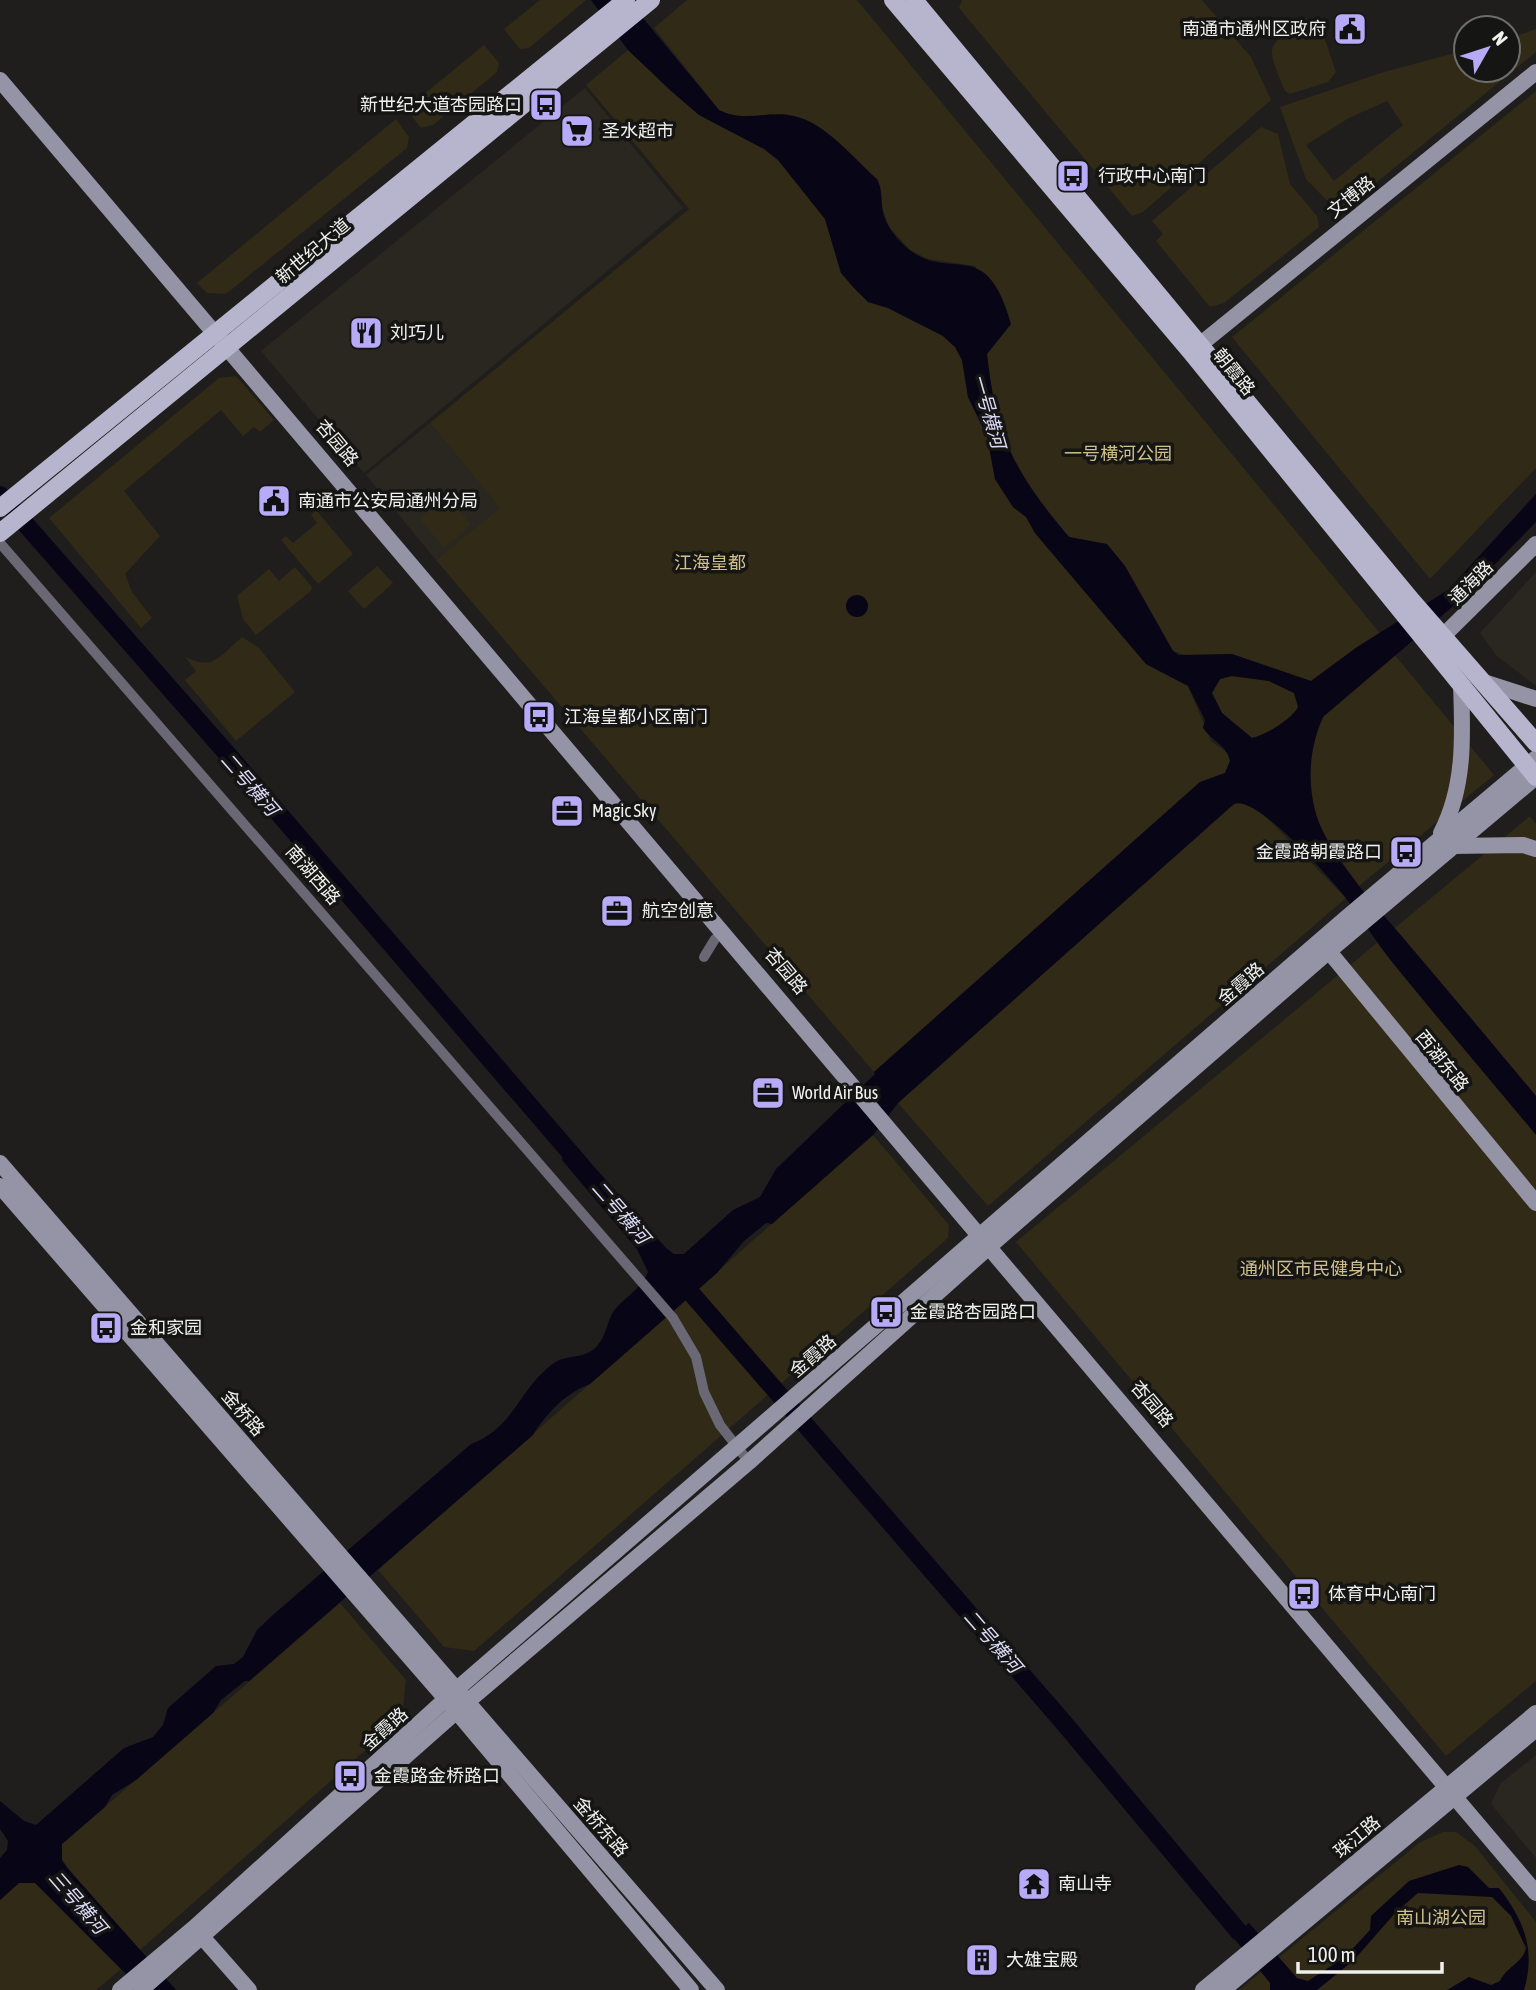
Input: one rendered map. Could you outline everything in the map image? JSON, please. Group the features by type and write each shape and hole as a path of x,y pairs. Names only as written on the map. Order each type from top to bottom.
{"main road":[{"name":"新世纪大道","path":"0,533 231,346 605,27 626,0"},
{"name":"朝霞路","path":"893,0 1196,349"},
{"name":"朝霞路","path":"914,0 1407,607 1433,638 1481,681 1536,743"},
{"name":"新世纪大道","path":"0,508 605,27 648,3"},
{"name":"朝霞路","path":"1433,638 1461,685 1534,769"}],"street":[{"name":"文博路","path":"1196,349 1536,72"},
{"name":"杏园路","path":"0,80 231,346 859,1086 1536,1893"},
{"name":"南湖西路","path":"0,543 545,1167 673,1318 696,1357 704,1392 720,1425 749,1462"},
{"name":"通海路","path":"1433,638 1536,544"},
{"path":"1481,681 1536,699"},
{"path":"1461,685 1462,764 1444,844 1522,845 1536,849"},
{"name":"金霞路","path":"129,1989 198,1933 737,1447 986,1239 1324,947 1348,925 1374,894 1444,844 1534,769"},
{"name":"金霞路","path":"1348,925 1392,896 1444,844"},
{"path":"704,957 715,939"},
{"name":"西湖东路","path":"1324,947 1536,1203"},
{"name":"金桥路","path":"0,1163 331,1557"},
{"name":"金桥路","path":"0,1186 456,1701"},
{"name":"金霞路","path":"456,1701 749,1462 986,1239"},
{"name":"金桥东路","path":"456,1701 691,1990"},
{"name":"金桥东路","path":"456,1701 717,1990"},
{"name":"珠江路","path":"1203,1990 1245,1964 1451,1792 1536,1713"},
{"name":"珠江路","path":"1451,1792 1536,1729"},
{"path":"198,1933 249,1990"},
{"name":"珠江路","path":"1223,1990 1245,1964"}],"shaded area":[{"path":"585,88 683,208 364,473 261,351"},
{"path":"430,423 501,508 436,560 366,475"},
{"path":"1536,572 1536,686 1497,656 1480,633"},
{"path":"1536,1755 1536,1858 1491,1804 1500,1784"}],"green space":[{"path":"540,0 586,0 529,48 520,49 504,29"},
{"name":"一号横河公园","path":"687,0 857,0 1379,632 1378,636 1311,681 1232,654 1187,656 1173,651 1125,566 1107,545 1069,537 1021,473 1002,432 987,354 1011,324 975,266 928,259 910,250 889,227 881,204 773,114 752,117 719,110 654,28"},
{"path":"962,0 1202,0 1251,57 1271,100 1143,212 1132,216 959,8"},
{"path":"1306,18 1322,31 1336,72 1328,82 1290,94 1285,91 1278,75 1272,55 1273,48 1276,42"},
{"path":"1536,29 1536,52 1522,63 1522,34"},
{"path":"484,45 499,63 497,72 433,125 421,128 406,109"},
{"name":"江海皇都","path":"628,50 699,115 764,149 778,160 825,219 841,273 868,302 888,308 943,336 955,347 962,360 968,397 987,436 995,479 1013,507 1026,517 1035,533 1146,664 1188,686 1211,741 1229,754 1230,761 1225,773 1200,782 874,1072 436,560 500,508 430,423 689,209 586,85"},
{"path":"1452,54 1452,84 1497,84 1339,213 1306,179 1280,107 1384,72","holes":["1387,101 1403,125 1334,181 1306,145 1349,118"]},
{"path":"1536,91 1536,468 1430,579 1232,337"},
{"path":"396,119 409,137 407,148 225,294 207,293 197,283"},
{"path":"1261,127 1278,134 1290,184 1317,216 1319,227 1224,303 1210,307 1156,241 1163,234 1152,221"},
{"path":"236,376 274,420 260,432 254,427 243,436 221,410 124,491 160,536 125,574 132,592 152,618 141,628 49,518 219,378"},
{"path":"447,496 471,525 444,548 420,519"},
{"path":"316,510 353,554 318,584 281,540 286,536 293,543 317,523 311,515"},
{"path":"377,566 393,583 364,609 348,591"},
{"path":"295,567 312,587 311,591 256,635 243,619 237,596 269,569 279,581"},
{"path":"242,637 259,648 295,692 236,741 185,680 196,671 185,657 203,663 216,660"},
{"path":"1394,654 1494,775 1359,886 1328,841 1315,813 1310,787 1311,757 1318,728 1332,706"},
{"path":"1232,676 1269,681 1294,693 1299,707 1278,726 1252,738 1222,713 1212,693 1220,679"},
{"path":"1240,801 1261,812 1346,898 988,1206 898,1103 1226,809"},
{"name":"通州区市民健身中心","path":"1530,816 1536,824 1536,1681 1446,1756 1016,1242"},
{"path":"873,1135 949,1225 948,1238 474,1651 444,1647 378,1570"},
{"path":"340,1603 406,1680 403,1707 397,1722 139,1951 62,1860 62,1844"},
{"name":"南山湖公园","path":"1443,1832 1456,1832 1475,1846 1536,1922 1536,1990 1239,1990 1419,1843"},
{"path":"35,1882 121,1969 96,1990 0,1990 0,1900 19,1883"}],"water":[{"path":"591,0 628,0 719,110 738,116 794,116 828,133 877,179 887,223 906,247 937,262 978,269 990,279 1001,296 1011,324 987,354 996,409 1011,453 1035,493 1069,537 1107,544 1125,566 1173,651 1179,655 1232,654 1311,681 1357,647 1448,590 1536,494 1536,522 1458,602 1323,717 1315,739 1311,775 1315,810 1331,847 1374,904 1536,1096 1536,1135 1392,962 1324,873 1275,824 1245,805 1234,804 898,1103 873,1135 772,1224 766,1223 744,1241 717,1273 590,1384 557,1405 533,1435 249,1681 245,1681 221,1700 213,1713 136,1780 112,1795 105,1807 62,1844 62,1860 68,1869 176,1990 142,1990 35,1883 19,1883 0,1900 0,1858 7,1850 8,1841 0,1829 0,1801 24,1821 36,1825 124,1748 153,1737 163,1725 168,1708 216,1666 234,1664 243,1657 257,1630 471,1444 497,1428 542,1373 559,1360 587,1353 597,1346 613,1312 648,1272 637,1249 562,1160 565,1147 575,1145 666,1248 674,1254 684,1254 733,1210 760,1197 776,1169 875,1074 874,1072 1200,782 1225,773 1230,761 1223,747 1203,728 1205,720 1188,686 1146,664 1035,533 1026,517 1013,507 995,479 987,436 968,397 962,360 955,347 943,336 888,308 868,302 841,273 825,219 778,160 764,149 699,115 628,50","holes":["1232,676 1269,681 1294,693 1298,707 1278,726 1252,738 1222,713 1212,693 1220,679"]},
{"path":"857,595 865,598 868,606 865,614 857,617 849,614 846,606 849,598"},
{"path":"1459,1865 1468,1867 1489,1888 1499,1888 1515,1912 1528,1949 1529,1962 1524,1990 1447,1990 1469,1977 1491,1985 1500,1981 1524,1953 1526,1948 1511,1916 1492,1897 1418,1893 1396,1912 1354,1960 1317,1990 1270,1990 1270,1983 1233,1937 1249,1923 1297,1978 1308,1981 1345,1957 1370,1930 1371,1916 1409,1881"}],"waterway":[{"name":"二号横河","path":"0,495 237,765 580,1164"},
{"name":"二号横河","path":"678,1278 1064,1723 1239,1932"}],"place":[{"name":"南通市通州区政府","path":"1350,29"},
{"name":"新世纪大道杏园路口","path":"546,105"},
{"name":"圣水超市","path":"577,131"},
{"name":"行政中心南门","path":"1073,176"},
{"name":"刘巧儿","path":"366,333"},
{"name":"南通市公安局通州分局","path":"274,501"},
{"name":"江海皇都小区南门","path":"539,717"},
{"name":"Magic Sky","path":"567,811"},
{"name":"金霞路朝霞路口","path":"1406,852"},
{"name":"航空创意","path":"617,911"},
{"name":"World Air Bus","path":"768,1093"},
{"name":"金霞路杏园路口","path":"886,1312"},
{"name":"金和家园","path":"106,1328"},
{"name":"体育中心南门","path":"1304,1594"},
{"name":"金霞路金桥路口","path":"350,1776"},
{"name":"南山寺","path":"1034,1884"},
{"name":"大雄宝殿","path":"982,1960"}],"water label":[{"name":"一号横河","path":"989,411"},
{"name":"三号横河","path":"78,1902"}]}
